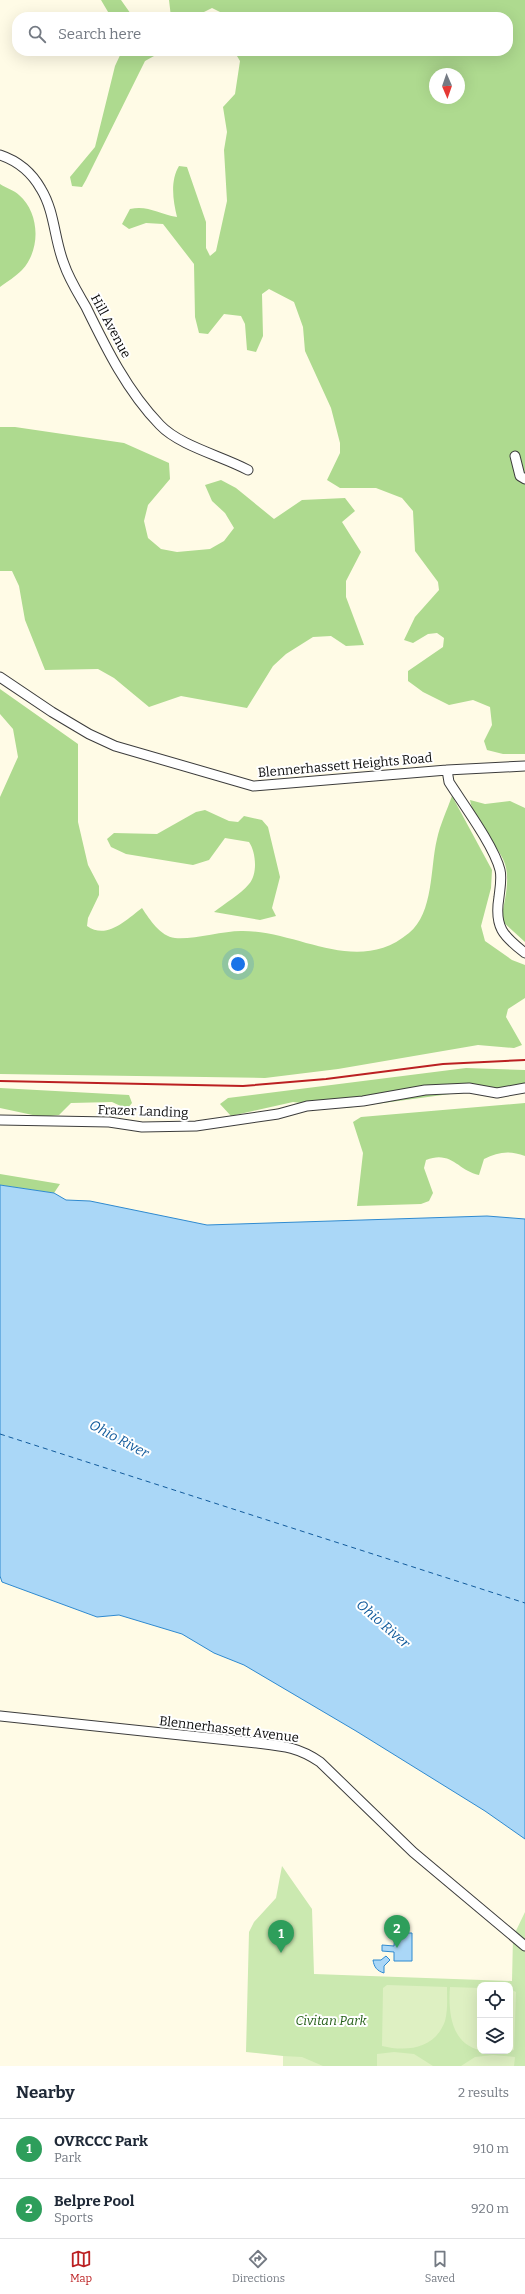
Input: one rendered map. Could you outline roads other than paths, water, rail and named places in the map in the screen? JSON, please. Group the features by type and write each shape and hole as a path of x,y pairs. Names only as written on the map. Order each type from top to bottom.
{"street":[{"name":"Hill Avenue","path":"0,155 18,163 30,174 40,187 54,221 64,264 110,355 147,410 161,426 183,440 248,470"},
{"path":"515,456 520,476 525,479"},
{"name":"Blennerhassett Heights Road","path":"0,677 42,706 89,734 122,748 236,782 266,786 447,770 525,766"},
{"path":"447,770 449,782 493,853 500,870 501,886 497,914 505,937 525,953"},
{"name":"Frazer Landing","path":"0,1120 109,1122 142,1127 196,1126 278,1114 307,1106 363,1101 446,1088 469,1088 497,1093 525,1088"},
{"name":"Blennerhassett Avenue","path":"0,1716 286,1746 304,1751 320,1762 413,1852 525,1946"}],"water":[{"name":"Ohio River","path":"0,1185 54,1193 66,1200 90,1201 207,1225 487,1216 525,1219 525,1839 485,1811 356,1731 244,1665 214,1653 182,1634 119,1615 97,1617 2,1582 0,1576"},
{"path":"395,1933 412,1933 412,1961 394,1961 394,1952 382,1951 382,1945 394,1946"},
{"path":"386,1956 390,1960 384,1966 384,1973 376,1968 373,1960 381,1960"}],"railway":[{"path":"0,1081 243,1086 326,1079 443,1064 525,1060"}],"place":[{"name":"Belpre Pool","path":"397,1948"},
{"name":"OVRCCC Park","path":"281,1953"}],"park label":[{"name":"Civitan Park","path":"331,2020"}]}
